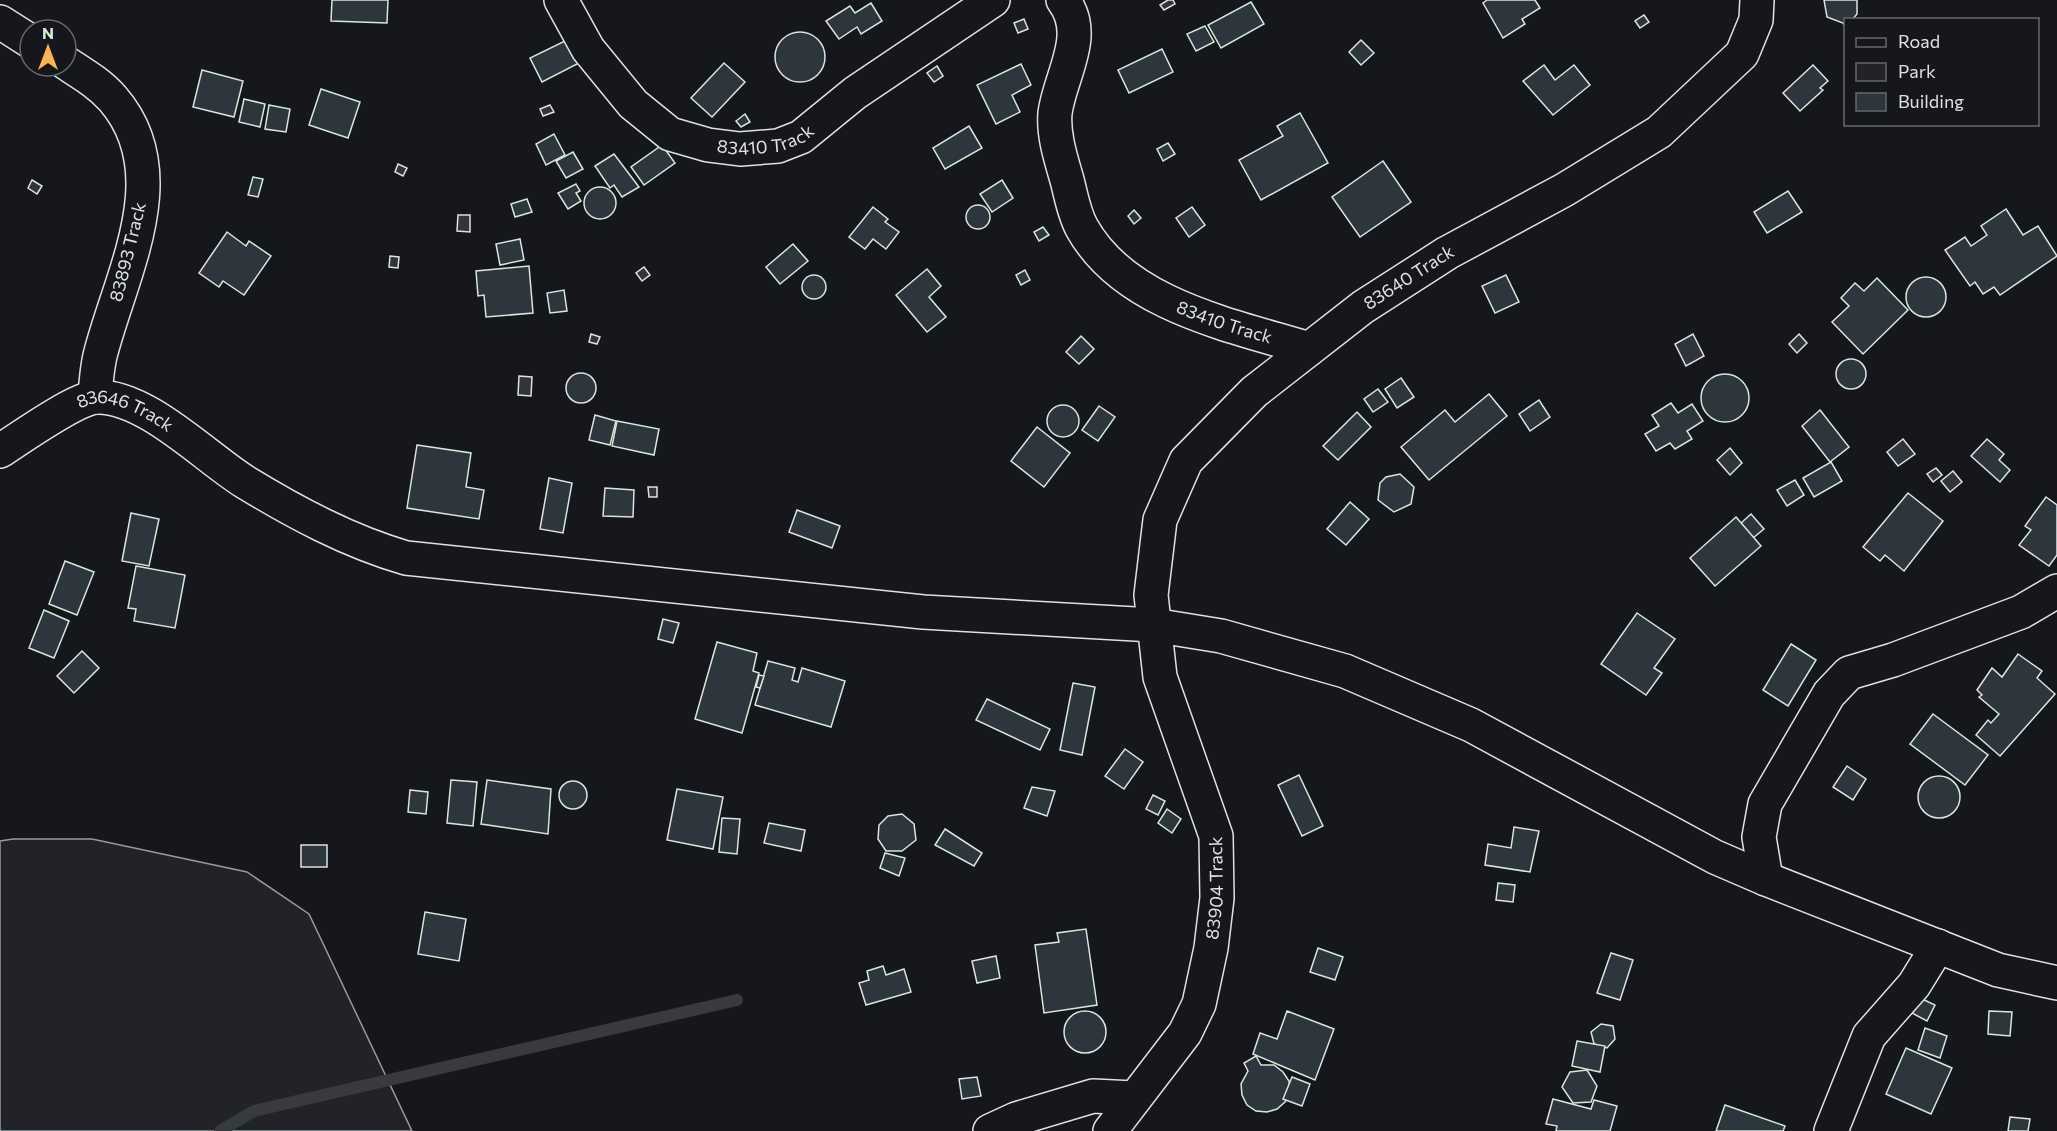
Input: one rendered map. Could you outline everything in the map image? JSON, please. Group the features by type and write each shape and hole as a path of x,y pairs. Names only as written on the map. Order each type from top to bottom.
{"street":[{"name":"83410 Track","path":"561,0 588,49 616,85 633,104 670,134 708,145 763,149 801,137 855,93 993,0"},
{"name":"83410 Track","path":"1063,0 1070,9 1075,37 1055,113 1056,137 1081,226 1097,250 1150,293 1189,310 1309,349"},
{"name":"83640 Track","path":"1153,625 1151,595 1160,520 1186,461 1254,392 1363,307 1448,253 1564,190 1659,132 1742,54 1755,20 1757,0"},
{"path":"0,22 18,33"},
{"name":"83893 Track","path":"78,71 112,97 135,136 142,160 143,199 136,237 100,354 95,397"},
{"name":"83646 Track","path":"0,451 68,409 95,397 140,408 244,481 318,524 370,547 406,558 923,612 1153,625 1221,636 1355,676 1471,725 1715,857 1766,879 1998,970 2057,983"},
{"path":"1766,879 1759,837 1765,804 1828,694 1841,679 1849,673 1893,660 2021,612 2057,591"},
{"name":"83904 Track","path":"1110,1131 1185,1033 1199,1004 1211,948 1217,898 1216,836 1160,677 1153,625"},
{"path":"1831,1131 1869,1036 1914,985 1938,946"},
{"path":"990,1131 1016,1119 1093,1096 1134,1098"}],"green space":[{"path":"92,839 247,872 309,914 412,1131 0,1131 0,841"}],"building":[{"path":"332,0 388,0 387,23 331,21"},
{"path":"1173,0 1175,4 1164,10 1160,5"},
{"path":"1487,0 1535,0 1540,8 1522,19 1525,24 1503,38 1483,3"},
{"path":"1824,0 1857,0 1857,14 1854,18 1844,18 1844,25 1827,17"},
{"path":"1251,2 1264,24 1221,48 1208,25"},
{"path":"871,3 882,21 861,34 857,27 839,39 826,21 850,6 855,13"},
{"path":"1644,15 1649,22 1640,28 1635,21"},
{"path":"1024,19 1028,29 1018,33 1014,23"},
{"path":"1205,26 1214,42 1196,51 1187,34"},
{"path":"795,32 805,32 818,39 825,52 825,62 818,75 805,82 795,82 786,78 779,71 775,62 775,52 779,43 786,36"},
{"path":"571,38 583,61 542,82 530,58"},
{"path":"1361,40 1374,53 1361,65 1349,52"},
{"path":"1162,49 1173,72 1129,93 1118,70"},
{"path":"724,63 745,82 712,117 691,98"},
{"path":"1021,64 1031,85 1012,95 1020,112 996,124 977,85"},
{"path":"1544,65 1555,80 1574,65 1590,85 1553,115 1523,81"},
{"path":"1813,65 1828,81 1820,88 1823,90 1800,111 1783,93"},
{"path":"937,66 943,76 934,82 927,73"},
{"path":"202,70 243,81 234,117 193,107"},
{"path":"321,89 360,102 348,138 309,125"},
{"path":"244,99 265,104 260,127 239,122"},
{"path":"269,105 290,109 286,132 265,129"},
{"path":"550,105 554,112 543,116 540,109"},
{"path":"1300,113 1328,163 1261,200 1239,160 1283,136 1277,126"},
{"path":"745,114 750,122 741,127 736,121"},
{"path":"969,126 982,148 945,169 933,148"},
{"path":"554,134 565,155 546,165 536,144"},
{"path":"1168,143 1175,154 1163,161 1157,149"},
{"path":"662,145 675,163 644,185 631,167"},
{"path":"573,152 583,169 566,178 556,161"},
{"path":"614,154 639,187 622,197 614,185 610,188 595,166"},
{"path":"1383,161 1411,202 1360,237 1332,197"},
{"path":"398,164 407,168 403,176 395,172"},
{"path":"253,177 263,179 258,197 248,195"},
{"path":"32,180 42,186 37,194 28,188"},
{"path":"1002,180 1013,198 992,212 980,194"},
{"path":"576,184 580,191 576,193 581,201 568,209 558,193"},
{"path":"600,187 611,192 616,203 611,214 600,219 589,214 584,203 589,192"},
{"path":"1788,191 1802,212 1767,233 1754,212"},
{"path":"527,199 532,212 515,217 511,204"},
{"path":"978,205 983,206 989,212 989,222 983,228 978,229 973,228 967,222 966,217 967,212 973,206"},
{"path":"873,207 888,219 885,222 899,232 886,249 873,239 865,249 849,237"},
{"path":"1192,207 1205,225 1189,237 1176,218"},
{"path":"2006,209 2023,235 2038,226 2057,256 2000,295 1994,287 1983,294 1975,282 1970,286 1945,250 1965,237 1971,246 1987,235 1981,226"},
{"path":"1134,210 1141,218 1134,224 1128,216"},
{"path":"458,215 470,215 470,232 457,231"},
{"path":"1043,227 1049,235 1039,241 1034,232"},
{"path":"227,232 246,246 249,241 271,256 244,295 223,281 219,287 199,273"},
{"path":"520,239 524,260 500,265 496,244"},
{"path":"793,244 808,261 780,284 766,267"},
{"path":"390,256 399,257 398,268 389,267"},
{"path":"529,266 533,313 486,317 484,295 478,296 476,271"},
{"path":"644,267 650,275 642,281 636,273"},
{"path":"927,269 941,286 929,297 946,317 927,332 896,295"},
{"path":"1025,270 1030,280 1021,285 1016,275"},
{"path":"814,275 823,278 826,287 823,296 814,299 805,296 802,287 805,278"},
{"path":"1506,275 1519,302 1495,313 1482,286"},
{"path":"1926,277 1934,278 1940,283 1945,289 1945,305 1940,311 1934,316 1926,317 1918,316 1912,311 1907,305 1906,297 1907,289 1912,283 1918,278"},
{"path":"1877,278 1908,310 1863,354 1832,322 1849,306 1841,298 1855,283 1864,291"},
{"path":"564,290 567,311 550,313 547,293"},
{"path":"591,334 600,337 597,344 589,342"},
{"path":"1693,334 1704,356 1686,366 1675,344"},
{"path":"1799,334 1807,343 1797,353 1789,344"},
{"path":"1081,336 1094,349 1079,364 1066,352"},
{"path":"1851,359 1862,363 1866,374 1862,385 1851,389 1840,385 1836,374 1840,363"},
{"path":"581,373 592,377 596,388 592,399 581,403 570,399 566,388 570,377"},
{"path":"1720,374 1730,374 1745,384 1749,398 1748,407 1739,418 1730,422 1720,422 1705,412 1701,403 1701,393 1711,378"},
{"path":"519,376 532,377 531,396 518,395"},
{"path":"1401,378 1414,397 1397,408 1385,389"},
{"path":"1378,389 1388,402 1373,412 1364,399"},
{"path":"1489,394 1507,416 1429,480 1401,447 1445,410 1455,422"},
{"path":"1539,400 1550,417 1530,431 1519,414"},
{"path":"1671,403 1678,413 1692,404 1703,421 1687,431 1692,439 1675,449 1670,443 1656,451 1645,434 1659,426 1652,415"},
{"path":"1063,405 1074,410 1079,421 1074,432 1063,437 1052,432 1047,421 1052,410"},
{"path":"1099,406 1115,417 1098,441 1082,430"},
{"path":"1820,410 1849,447 1830,462 1802,426"},
{"path":"1357,412 1371,427 1338,460 1323,446"},
{"path":"595,415 616,421 610,445 589,440"},
{"path":"617,421 659,429 654,455 612,446"},
{"path":"1037,427 1070,453 1044,487 1011,461"},
{"path":"1903,439 1915,454 1898,466 1887,452"},
{"path":"1987,439 2004,454 1999,460 2010,470 2000,482 1971,456"},
{"path":"417,445 471,453 466,487 484,490 479,519 407,508"},
{"path":"1730,448 1742,463 1730,475 1717,460"},
{"path":"1831,462 1842,481 1814,497 1803,478"},
{"path":"1936,468 1942,475 1933,482 1927,474"},
{"path":"1953,471 1962,482 1950,492 1941,481"},
{"path":"1400,474 1414,487 1411,504 1394,512 1378,500 1380,483 1386,477"},
{"path":"549,478 572,483 563,533 540,529"},
{"path":"1795,480 1804,495 1787,506 1777,490"},
{"path":"648,487 657,487 657,497 649,497"},
{"path":"605,488 634,490 633,517 603,516"},
{"path":"1908,493 1943,521 1904,571 1885,555 1880,561 1863,547"},
{"path":"2046,497 2057,505 2057,555 2049,566 2019,545 2031,530 2025,526"},
{"path":"1350,502 1369,519 1346,545 1327,529"},
{"path":"797,510 840,526 832,548 789,532"},
{"path":"131,513 159,519 149,566 122,561"},
{"path":"1751,514 1764,529 1753,538 1741,523"},
{"path":"1736,517 1761,546 1715,586 1690,558"},
{"path":"65,561 94,572 77,615 49,604"},
{"path":"136,566 185,575 175,628 134,621 136,609 128,608"},
{"path":"44,610 69,621 54,658 29,648"},
{"path":"1637,613 1675,639 1654,668 1662,673 1646,695 1601,664"},
{"path":"663,619 679,623 673,643 658,639"},
{"path":"717,642 757,653 753,671 759,673 742,733 695,719"},
{"path":"1791,644 1816,660 1788,706 1763,690"},
{"path":"82,651 99,668 74,693 57,676"},
{"path":"2018,654 2042,671 2037,678 2055,694 2000,756 1976,735 1988,720 1991,723 1999,714 1979,697 1982,695 1977,690 1992,668 2002,677"},
{"path":"768,661 795,668 792,680 798,682 802,668 845,681 831,727 755,705"},
{"path":"759,675 764,676 760,688 756,687"},
{"path":"1073,683 1095,687 1082,755 1060,750"},
{"path":"987,699 1050,729 1040,750 976,720"},
{"path":"1933,714 1988,755 1965,785 1910,744"},
{"path":"1125,749 1143,762 1124,789 1105,776"},
{"path":"1847,766 1866,779 1853,800 1833,787"},
{"path":"1299,775 1323,826 1302,836 1278,785"},
{"path":"1939,776 1954,782 1960,797 1954,812 1939,818 1924,812 1918,797 1924,782"},
{"path":"451,780 477,782 473,826 447,823"},
{"path":"487,780 551,789 548,834 481,824"},
{"path":"573,781 583,785 587,795 583,805 573,809 563,805 559,795 563,785"},
{"path":"1032,787 1055,791 1047,816 1024,808"},
{"path":"677,789 723,797 713,849 667,840"},
{"path":"410,790 428,792 426,814 408,812"},
{"path":"1153,795 1165,801 1158,815 1146,809"},
{"path":"1167,809 1181,819 1172,833 1158,823"},
{"path":"902,814 914,824 916,840 902,851 886,851 878,839 879,825 888,816"},
{"path":"722,818 740,819 737,854 719,852"},
{"path":"769,823 805,830 801,851 764,843"},
{"path":"1514,827 1539,831 1530,872 1485,865 1488,844 1511,848"},
{"path":"945,829 982,853 974,866 935,845"},
{"path":"301,845 327,845 327,867 301,867"},
{"path":"885,853 905,858 899,876 880,868"},
{"path":"1498,883 1515,885 1513,902 1496,900"},
{"path":"425,912 466,919 459,961 418,954"},
{"path":"1086,929 1097,1005 1044,1013 1035,945 1059,942 1057,933"},
{"path":"1318,948 1343,957 1335,980 1310,972"},
{"path":"1611,953 1633,960 1620,1000 1597,993"},
{"path":"996,956 1000,978 977,983 972,961"},
{"path":"883,966 886,975 904,969 911,992 866,1005 859,983 869,980 867,971"},
{"path":"1918,997 1935,1005 1927,1021 1910,1012"},
{"path":"1085,1011 1100,1017 1106,1032 1100,1047 1085,1053 1070,1047 1064,1032 1070,1017"},
{"path":"1287,1011 1334,1029 1315,1080 1253,1054 1260,1033 1277,1039"},
{"path":"1989,1011 2012,1012 2010,1036 1988,1034"},
{"path":"1601,1024 1613,1026 1615,1039 1607,1048 1594,1044 1591,1032"},
{"path":"1925,1028 1947,1036 1940,1058 1918,1050"},
{"path":"1577,1041 1605,1046 1600,1072 1572,1066"},
{"path":"1906,1048 1952,1068 1931,1114 1886,1094"},
{"path":"1256,1056 1261,1065 1274,1065 1289,1081 1290,1092 1285,1102 1277,1109 1267,1112 1256,1111 1247,1105 1242,1095 1241,1084 1248,1071 1244,1063"},
{"path":"1587,1070 1597,1086 1591,1102 1573,1103 1562,1087 1570,1072"},
{"path":"977,1077 981,1096 962,1099 959,1079"},
{"path":"1292,1077 1310,1084 1302,1106 1283,1099"},
{"path":"1553,1099 1591,1109 1594,1100 1617,1106 1610,1131 1556,1131 1557,1126 1546,1124"},
{"path":"1725,1105 1785,1126 1783,1131 1716,1131"},
{"path":"2010,1117 2030,1119 2028,1131 2008,1131"}],"waterway":[{"path":"220,1131 254,1111 737,1000"}]}
